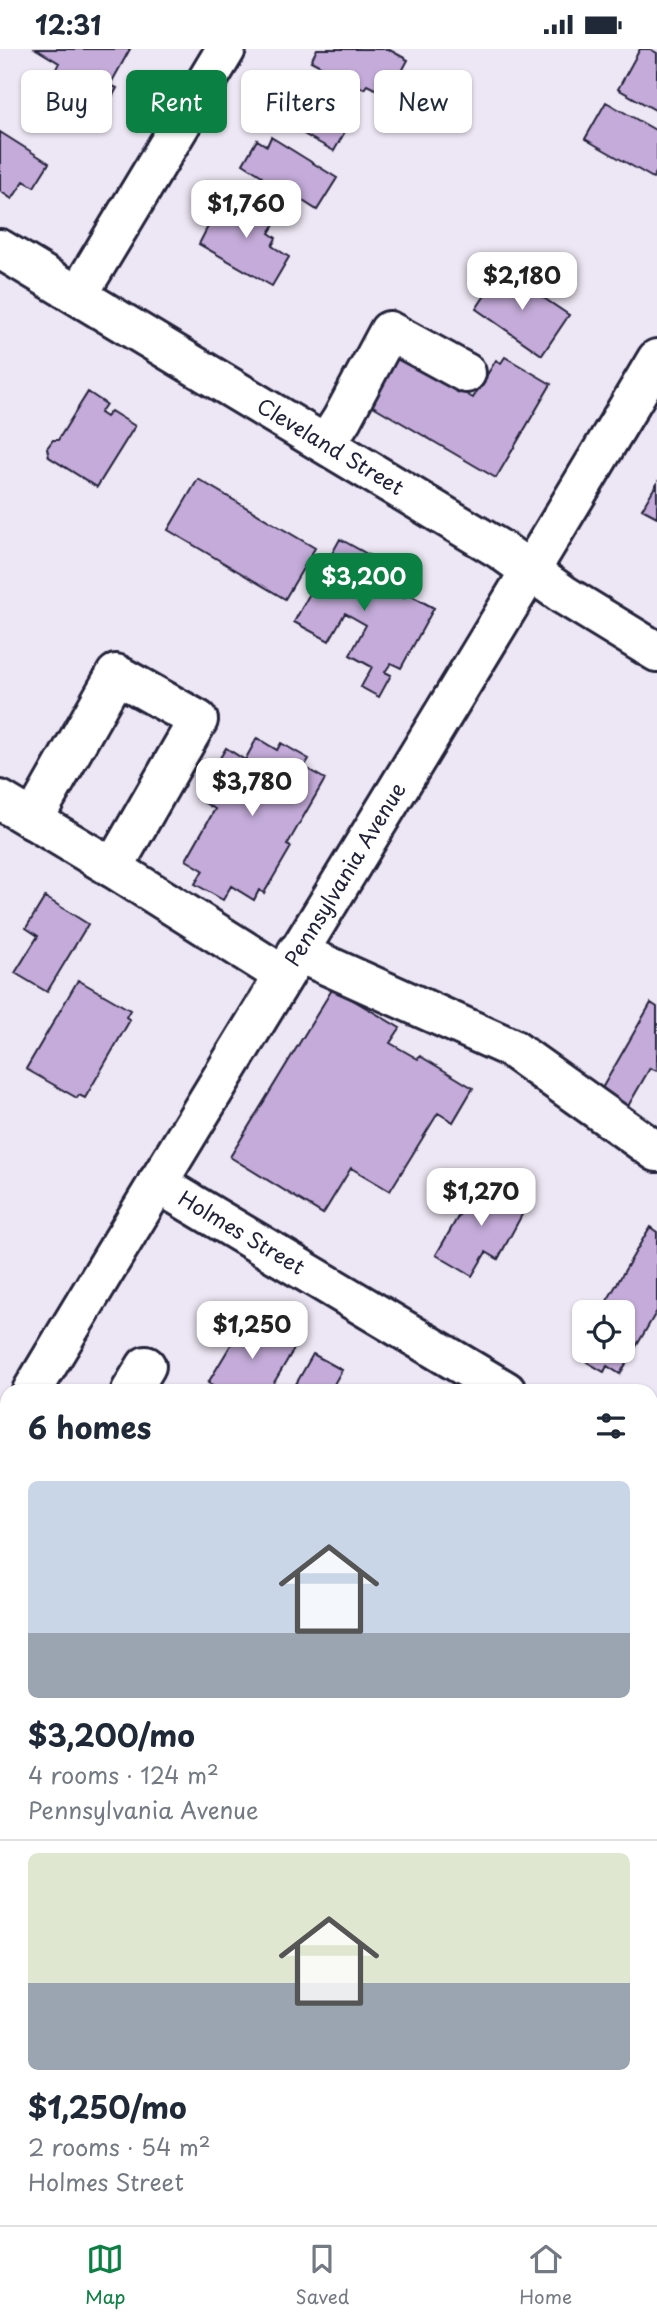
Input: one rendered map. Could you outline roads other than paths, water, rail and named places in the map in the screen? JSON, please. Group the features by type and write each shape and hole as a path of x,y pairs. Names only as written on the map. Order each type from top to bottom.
{"street":[{"path":"78,295 226,49"},
{"name":"Cleveland Street","path":"0,249 501,550 564,595 657,652"},
{"path":"326,444 389,331 466,373"},
{"name":"Pennsylvania Avenue","path":"36,1384 290,963 531,572 657,359"},
{"path":"33,820 116,674 198,720 113,868"},
{"path":"0,800 113,868 290,963 511,1048 657,1152"},
{"name":"Holmes Street","path":"157,1183 494,1384"}]}
